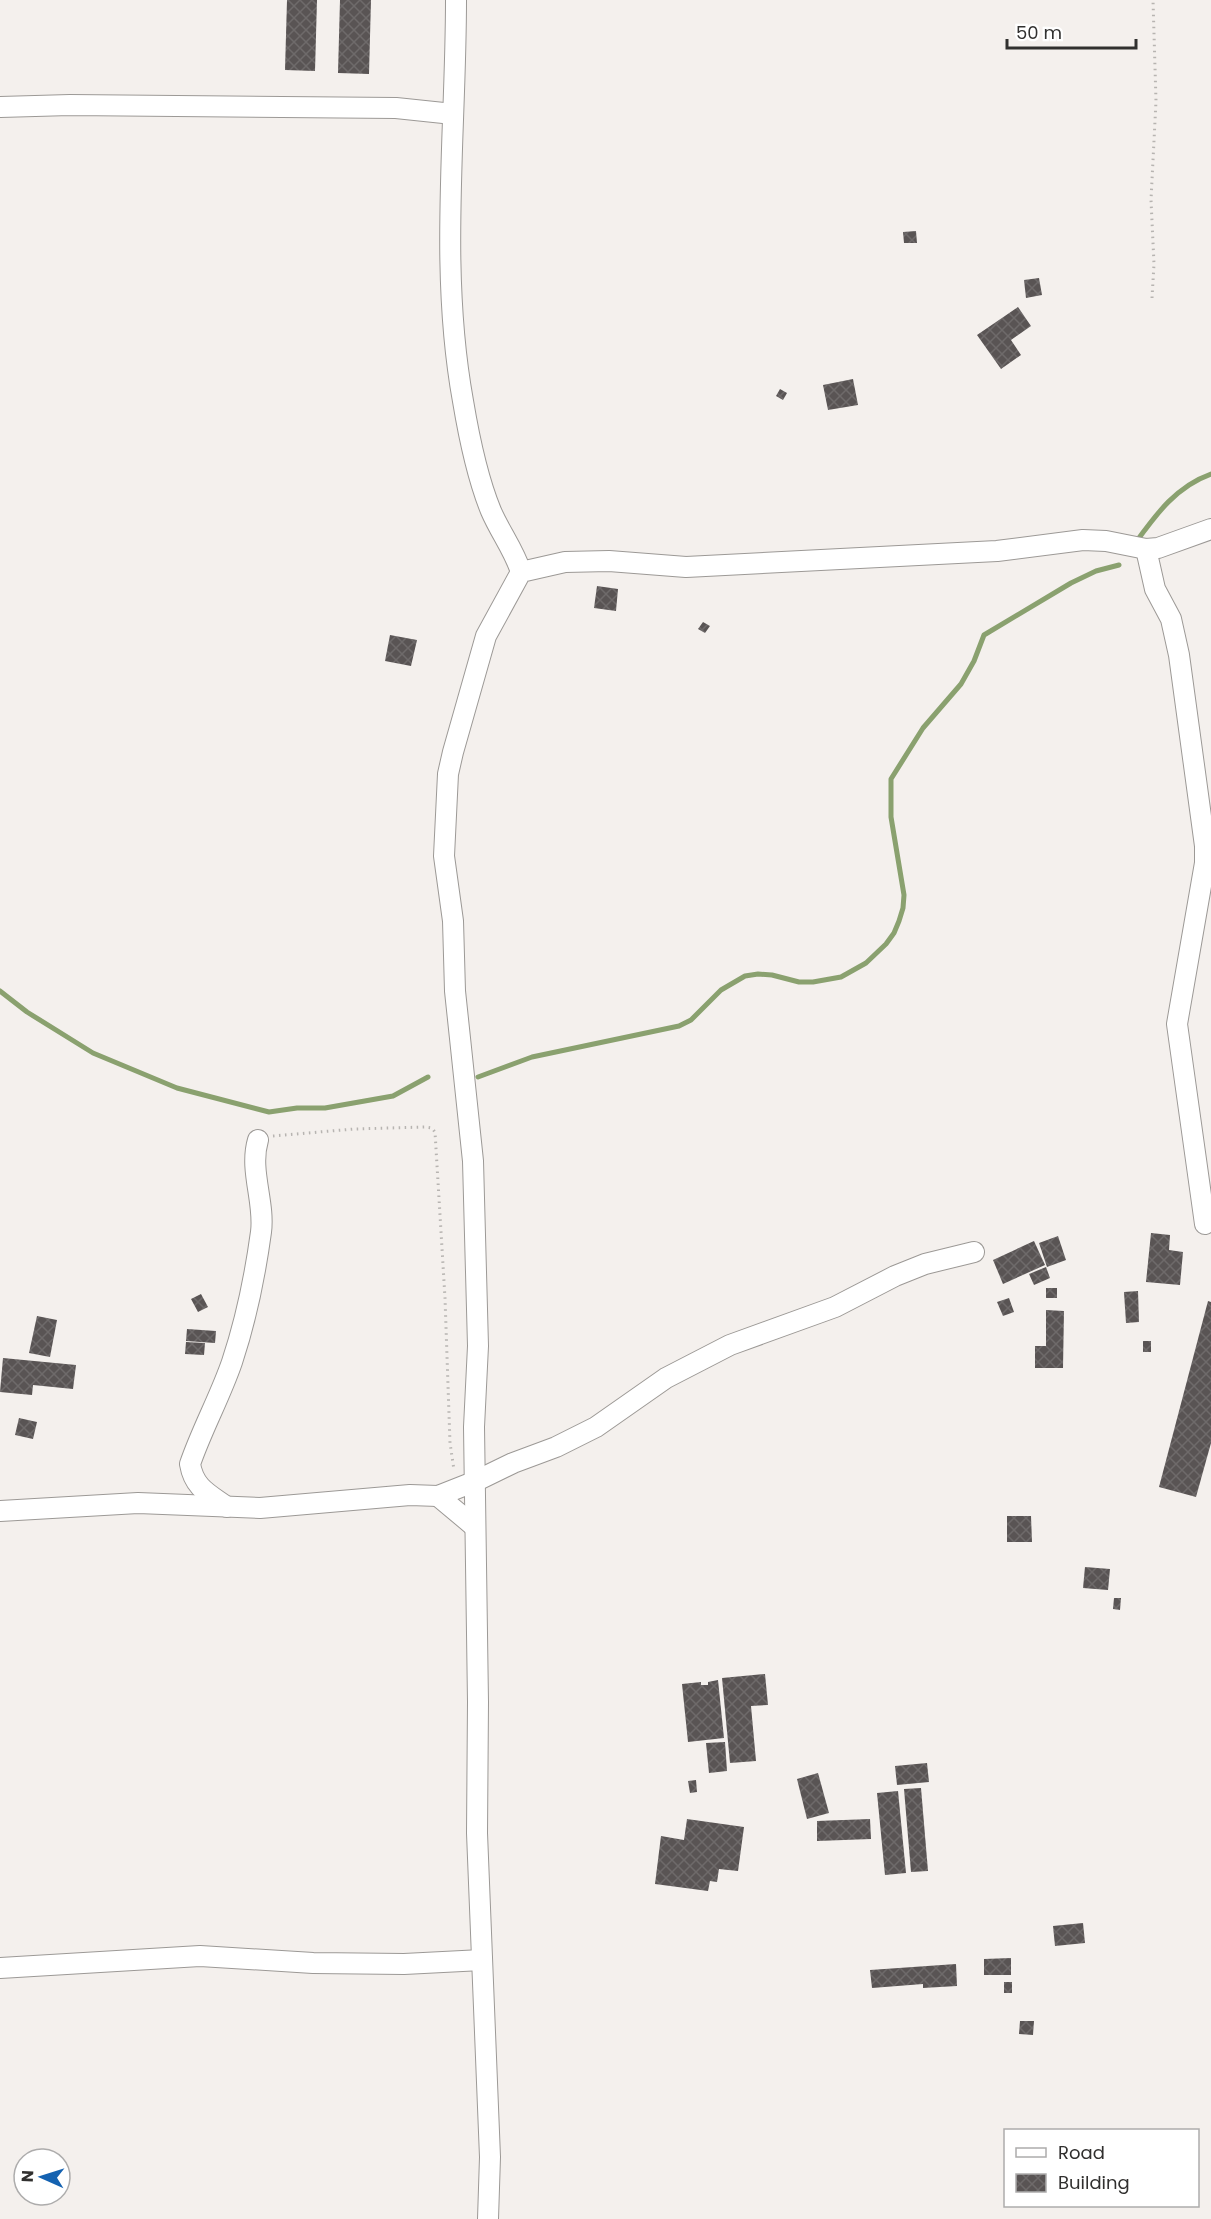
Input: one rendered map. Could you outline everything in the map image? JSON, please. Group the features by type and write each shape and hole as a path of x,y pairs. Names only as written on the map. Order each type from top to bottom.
{"street":[{"path":"456,0 450,265 454,341 463,401 480,477 492,512 516,557 521,572 486,636 453,752 448,774 444,856 453,921 455,991 473,1161 478,1346 474,1427 478,1702 477,1833 490,2157 489,2219"},
{"path":"0,107 70,105 396,108 453,114"},
{"path":"521,572 565,562 609,561 686,567 997,551 1083,540 1106,541 1146,549 1158,548 1211,529"},
{"path":"1146,549 1155,590 1171,619 1179,655 1205,846 1205,863 1177,1024 1205,1224"},
{"path":"228,1508 199,1486 192,1477 190,1464 231,1363 248,1305 261,1229 255,1149 258,1140"},
{"path":"0,1511 138,1503 260,1508 447,1492 556,1447 596,1427 666,1378 730,1346 835,1307 895,1276 925,1264 974,1252"},
{"path":"447,1492 475,1527"},
{"path":"0,1968 200,1956 314,1963 393,1964 482,1960"}],"path":[{"path":"1152,298 1154,264 1151,200 1156,101 1153,0"},
{"path":"258,1140 262,1137 354,1129 425,1127 432,1128 435,1132 446,1298 450,1443 447,1492"}],"building":[{"path":"287,0 317,0 315,71 285,70"},
{"path":"340,0 371,0 369,74 338,73"},
{"path":"916,231 917,243 904,243 903,232"},
{"path":"1039,278 1042,295 1026,298 1024,280"},
{"path":"1018,307 1031,326 1011,340 1021,355 1001,369 977,335"},
{"path":"853,379 858,405 828,410 823,385"},
{"path":"780,389 787,393 783,400 776,396"},
{"path":"597,586 618,589 616,611 594,608"},
{"path":"703,622 710,626 705,633 698,629"},
{"path":"390,635 417,640 411,666 385,661"},
{"path":"1151,1233 1170,1235 1169,1250 1183,1252 1180,1285 1146,1282"},
{"path":"1058,1236 1066,1260 1047,1267 1039,1243"},
{"path":"1034,1241 1045,1265 1003,1284 993,1260"},
{"path":"1046,1267 1050,1278 1034,1285 1029,1274"},
{"path":"1046,1288 1057,1288 1057,1298 1046,1298"},
{"path":"1138,1291 1139,1322 1126,1323 1124,1292"},
{"path":"201,1294 208,1307 198,1312 191,1299"},
{"path":"1009,1298 1014,1312 1003,1316 997,1302"},
{"path":"1208,1301 1211,1302 1211,1443 1196,1497 1159,1487"},
{"path":"1046,1310 1064,1311 1063,1368 1035,1368 1035,1346 1046,1346"},
{"path":"37,1316 57,1320 50,1357 29,1353"},
{"path":"187,1329 216,1331 215,1343 186,1341"},
{"path":"1143,1341 1151,1341 1151,1352 1143,1352"},
{"path":"186,1342 205,1343 204,1355 185,1354"},
{"path":"3,1358 76,1365 73,1389 33,1385 32,1395 0,1392"},
{"path":"19,1418 37,1422 33,1439 15,1435"},
{"path":"1007,1516 1031,1516 1032,1542 1007,1542"},
{"path":"1085,1567 1110,1569 1108,1590 1083,1588"},
{"path":"1114,1598 1121,1598 1120,1610 1113,1609"},
{"path":"765,1674 768,1705 751,1706 756,1761 730,1763 722,1678"},
{"path":"718,1680 724,1738 688,1742 682,1684 701,1682 701,1685 708,1685 708,1682"},
{"path":"725,1742 727,1771 709,1773 706,1743"},
{"path":"927,1763 929,1782 897,1785 895,1766"},
{"path":"818,1773 829,1813 807,1819 797,1779"},
{"path":"696,1780 697,1792 690,1793 688,1781"},
{"path":"921,1788 928,1871 911,1872 904,1789"},
{"path":"898,1791 906,1873 885,1875 877,1793"},
{"path":"687,1819 744,1827 738,1871 719,1869 717,1882 710,1881 708,1891 655,1884 661,1836 684,1840"},
{"path":"870,1819 871,1839 817,1841 817,1821"},
{"path":"1083,1923 1085,1943 1055,1946 1053,1926"},
{"path":"1011,1958 1011,1975 984,1975 984,1959"},
{"path":"956,1964 957,1986 923,1988 923,1984 872,1988 870,1970"},
{"path":"1004,1982 1012,1982 1012,1993 1004,1993"},
{"path":"1020,2021 1034,2021 1033,2035 1019,2034"}],"waterway":[{"path":"1136,542 1160,511 1178,493 1211,474"},
{"path":"478,1077 532,1057 679,1026 691,1020 721,990 745,976 772,975 799,982 813,982 841,977 866,963 894,933 903,908 904,895 891,817 891,779 923,728 961,684 974,661 984,635 1071,583 1096,571 1119,565"},
{"path":"0,991 27,1012 93,1053 177,1088 269,1112 297,1108 325,1108 393,1096 428,1077"}]}
